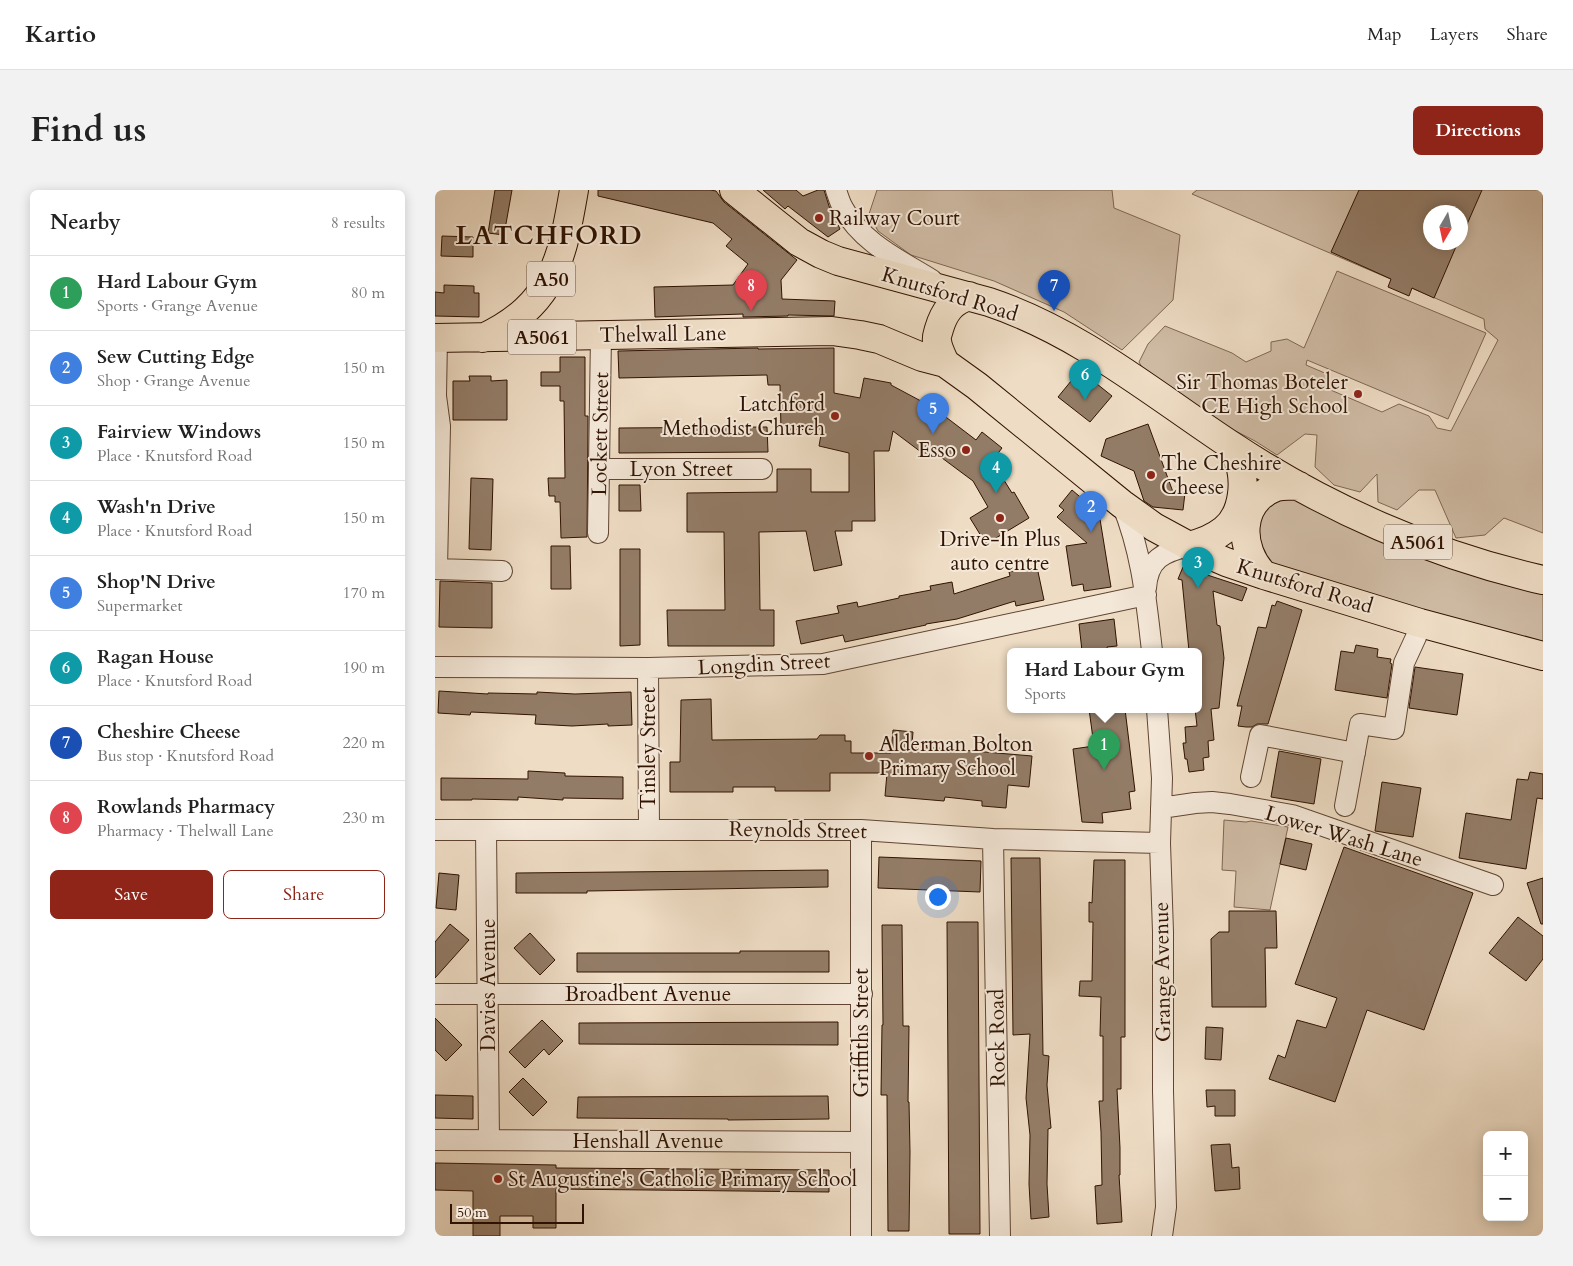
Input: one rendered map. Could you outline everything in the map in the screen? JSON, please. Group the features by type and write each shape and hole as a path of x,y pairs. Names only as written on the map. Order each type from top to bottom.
{"highway":[{"name":"A50","path":"482,338 496,332 517,317 533,304 545,290 558,262 569,223 574,190"},
{"name":"Knutsford Road","path":"734,190 799,242 821,254 838,261 1003,307 1071,338 1263,466 1368,521 1438,550 1521,576 1543,580"},
{"path":"945,363 936,339 945,313 960,299 961,294"},
{"name":"Thelwall Lane","path":"436,338 832,331 860,334"},
{"name":"Knutsford Road","path":"860,334 879,339 922,357 945,363 985,392 1121,504 1154,527 1189,546 1226,562 1264,575 1420,623 1543,656"},
{"path":"1189,546 1202,543 1225,530 1237,513 1243,487 1237,457 1229,444"},
{"path":"1264,575 1256,566 1246,544 1245,532 1250,509 1265,492 1278,487 1299,486"}],"street":[{"path":"836,190 843,208 865,236 877,246 961,294"},
{"name":"Lockett Street","path":"598,533 601,335"},
{"path":"436,338 436,396 440,426 436,569 502,571"},
{"name":"Lyon Street","path":"600,469 762,469"},
{"path":"1121,504 1132,528 1138,551 1146,595 1151,648"},
{"path":"1146,595 1148,575 1154,562 1160,556 1189,546"},
{"name":"Longdin Street","path":"435,667 648,668 823,664 1146,595"},
{"path":"1345,806 1360,724 1394,728 1404,663 1420,623"},
{"name":"Tinsley Street","path":"648,668 649,829"},
{"name":"Grange Avenue","path":"1157,713 1161,759 1160,843 1163,932 1165,1207 1162,1236"},
{"path":"1251,777 1260,736 1355,752"},
{"name":"Lower Wash Lane","path":"1161,808 1212,802 1292,815 1493,885"},
{"name":"Reynolds Street","path":"435,830 861,830 993,839 1160,843"},
{"name":"Davies Avenue","path":"486,830 489,1140"},
{"name":"Griffiths Street","path":"861,830 861,1236"},
{"name":"Rock Road","path":"993,839 1001,1236"},
{"name":"Broadbent Avenue","path":"435,994 862,994"},
{"name":"Henshall Avenue","path":"435,1140 861,1142"}],"shaded area":[{"path":"877,190 1112,190 1114,208 1180,235 1173,300 1122,350 1064,312 994,281 911,255 878,231 869,214"},
{"path":"1197,190 1543,190 1543,533 1504,518 1485,535 1456,538 1435,490 1419,490 1397,510 1378,502 1377,474 1360,492 1334,485 1315,467 1317,435 1305,434 1277,455 1255,441 1189,407 1149,380 1139,362 1148,344 1165,326 1232,353 1246,362 1271,351 1271,342 1287,339 1304,348 1337,271 1486,333 1448,419 1307,360 1306,365 1327,374 1326,388 1382,412 1399,404 1429,416 1437,428 1451,431 1498,340 1485,329 1484,319 1192,194"},
{"path":"1278,487 1543,580 1543,656 1420,623 1250,555 1265,492"},
{"path":"1224,820 1251,821 1288,827 1270,910 1234,907 1236,871 1222,870"}],"building":[{"path":"495,190 512,190 504,235 488,233"},
{"path":"598,190 716,191 724,202 797,260 781,280 782,299 835,301 834,316 788,315 743,317 743,314 655,317 654,287 733,285 748,264 726,246 732,239 713,223 598,196"},
{"name":"Railway Court","path":"763,190 796,190 803,196 818,190 824,190 840,229 828,237 788,206 785,209"},
{"path":"1359,190 1482,190 1468,222 1468,205 1423,205 1423,250 1455,250 1434,298 1412,288 1409,296 1388,287 1391,279 1331,252"},
{"path":"442,236 473,237 473,257 441,256"},
{"path":"444,285 474,286 474,293 479,293 479,317 435,316 435,292 444,293"},
{"path":"834,348 834,393 860,398 864,378 891,383 891,385 934,408 976,440 982,432 1002,448 992,461 1012,493 1014,492 1029,518 986,544 970,518 988,507 973,481 934,452 929,458 893,431 889,451 874,451 875,521 852,521 852,531 835,531 842,565 814,571 806,531 759,532 760,610 774,610 774,646 668,646 667,610 725,610 724,532 687,532 687,493 777,492 777,469 811,469 811,492 849,492 849,453 819,446 822,429 781,430 780,385 768,385 767,375 619,378 618,351"},
{"path":"560,357 585,357 585,416 588,416 587,537 561,538 560,502 555,502 555,496 549,496 548,478 565,478 564,401 560,401 560,386 541,386 541,372 560,372"},
{"path":"1076,375 1088,384 1092,380 1112,396 1090,422 1058,397"},
{"path":"469,376 491,376 491,381 507,380 507,420 453,420 453,381 470,381"},
{"path":"1148,424 1173,492 1185,493 1183,510 1153,507 1144,501 1134,471 1101,456 1106,439"},
{"path":"767,427 768,452 619,453 619,428"},
{"path":"471,478 493,479 491,550 469,549"},
{"path":"619,485 640,485 641,511 619,511"},
{"path":"1072,490 1099,513 1111,587 1084,591 1083,584 1072,586 1066,546 1087,543 1057,517 1064,510 1059,506"},
{"path":"551,546 570,546 571,589 551,589"},
{"path":"620,549 640,549 640,645 620,646"},
{"path":"1037,567 1044,600 1016,606 1015,601 957,619 845,642 843,635 801,644 796,621 839,613 837,606 857,602 858,607 931,590 930,586 952,582 954,594 1010,576 1009,572"},
{"path":"1183,567 1247,588 1242,601 1213,591 1217,625 1220,626 1224,658 1219,708 1211,709 1214,740 1208,741 1209,757 1203,758 1204,770 1189,772 1183,743 1186,743 1185,727 1197,726 1195,713 1202,713 1202,648 1189,648 1182,580 1178,579"},
{"path":"440,581 492,583 492,628 439,627"},
{"path":"1277,601 1302,610 1268,724 1257,724 1252,727 1238,726 1242,706 1237,706 1258,627 1266,628 1272,605 1275,606"},
{"path":"1114,619 1117,646 1082,648 1079,624"},
{"path":"1356,645 1378,649 1377,657 1391,659 1390,663 1392,664 1387,698 1335,690 1341,651 1354,653"},
{"path":"1415,667 1463,674 1457,715 1409,708"},
{"path":"439,691 488,694 631,692 632,725 572,726 535,724 536,715 471,712 470,715 438,713"},
{"path":"711,699 712,740 817,739 820,735 845,735 845,741 851,741 851,753 891,753 893,730 913,732 912,744 927,745 926,747 1032,756 1029,787 1008,785 1006,808 982,806 982,801 945,797 944,801 885,796 887,773 830,773 830,791 775,791 775,787 733,787 733,792 670,792 670,762 680,762 681,700"},
{"path":"1090,713 1125,713 1135,791 1129,792 1131,809 1102,813 1103,823 1082,822 1073,749 1094,746"},
{"path":"1279,751 1321,759 1314,804 1271,797"},
{"path":"528,771 565,773 565,776 623,777 623,799 563,798 563,800 518,797 518,800 441,800 441,778 528,779"},
{"path":"1530,772 1543,774 1543,799 1537,798 1526,869 1459,858 1466,813 1511,820 1517,779 1528,780"},
{"path":"1382,782 1421,788 1413,837 1375,831"},
{"path":"1286,838 1312,844 1306,870 1280,864"},
{"path":"1344,847 1473,893 1424,1030 1367,1010 1335,1102 1269,1079 1278,1055 1285,1058 1297,1020 1326,1028 1337,998 1295,984"},
{"path":"879,857 981,861 980,892 878,888"},
{"path":"1011,858 1040,858 1043,1055 1049,1056 1047,1085 1051,1128 1048,1129 1047,1184 1049,1217 1031,1219 1029,1184 1030,1135 1026,1098 1030,1034 1013,1035"},
{"path":"1094,860 1125,860 1125,1037 1121,1037 1121,1089 1117,1089 1122,1222 1097,1224 1095,1186 1102,1185 1099,1101 1103,1101 1103,1036 1100,1036 1101,997 1079,996 1080,981 1092,981 1093,922 1089,922 1089,902 1092,903"},
{"path":"828,870 828,887 516,893 516,873"},
{"path":"439,873 459,875 456,910 436,908"},
{"path":"1543,878 1543,924 1541,924 1527,883"},
{"path":"1229,911 1276,911 1277,948 1265,948 1266,1007 1212,1007 1211,939 1219,932 1229,932"},
{"path":"1518,917 1543,936 1543,959 1526,981 1489,953"},
{"path":"947,922 978,922 980,1234 949,1234"},
{"path":"450,924 469,940 435,978 435,942"},
{"path":"882,925 902,925 903,1026 909,1026 909,1231 888,1231 887,1095 881,1095 883,1025"},
{"path":"530,933 555,960 540,975 514,948"},
{"path":"740,951 829,951 829,972 577,972 577,953 740,953"},
{"path":"435,1018 462,1045 446,1061 435,1050"},
{"path":"542,1020 563,1041 549,1055 544,1049 525,1068 509,1052"},
{"path":"838,1022 838,1045 579,1044 579,1023"},
{"path":"1206,1027 1223,1028 1221,1060 1205,1059"},
{"path":"523,1078 547,1102 533,1116 509,1092"},
{"path":"1206,1090 1235,1090 1235,1116 1215,1116 1215,1106 1207,1107"},
{"path":"435,1095 473,1096 473,1119 435,1118"},
{"path":"828,1096 829,1119 577,1118 578,1097"},
{"path":"1230,1144 1232,1168 1239,1167 1240,1189 1215,1191 1211,1145"},
{"path":"435,1163 556,1165 556,1168 829,1170 829,1192 556,1189 556,1228 533,1228 533,1216 500,1216 500,1236 473,1236 473,1191 435,1190"}],"place":[{"name":"Railway Court","path":"819,218"},
{"name":"Rowlands Pharmacy","path":"751,311"},
{"name":"Cheshire Cheese","path":"1054,311"},
{"name":"Sir Thomas Boteler CE High School","path":"1358,394"},
{"name":"Ragan House","path":"1085,400"},
{"name":"Latchford Methodist Church","path":"835,416"},
{"name":"Shop'N Drive","path":"933,434"},
{"name":"Esso","path":"966,450"},
{"name":"The Cheshire Cheese","path":"1151,475"},
{"name":"Wash'n Drive","path":"996,493"},
{"name":"Drive-In Plus auto centre","path":"1000,518"},
{"name":"Sew Cutting Edge","path":"1091,532"},
{"name":"Fairview Windows","path":"1198,588"},
{"name":"Alderman Bolton Primary School","path":"869,756"},
{"name":"Hard Labour Gym","path":"1104,770"},
{"name":"St Augustine's Catholic Primary School","path":"498,1179"}],"district":[{"name":"LATCHFORD","path":"549,235"}]}
